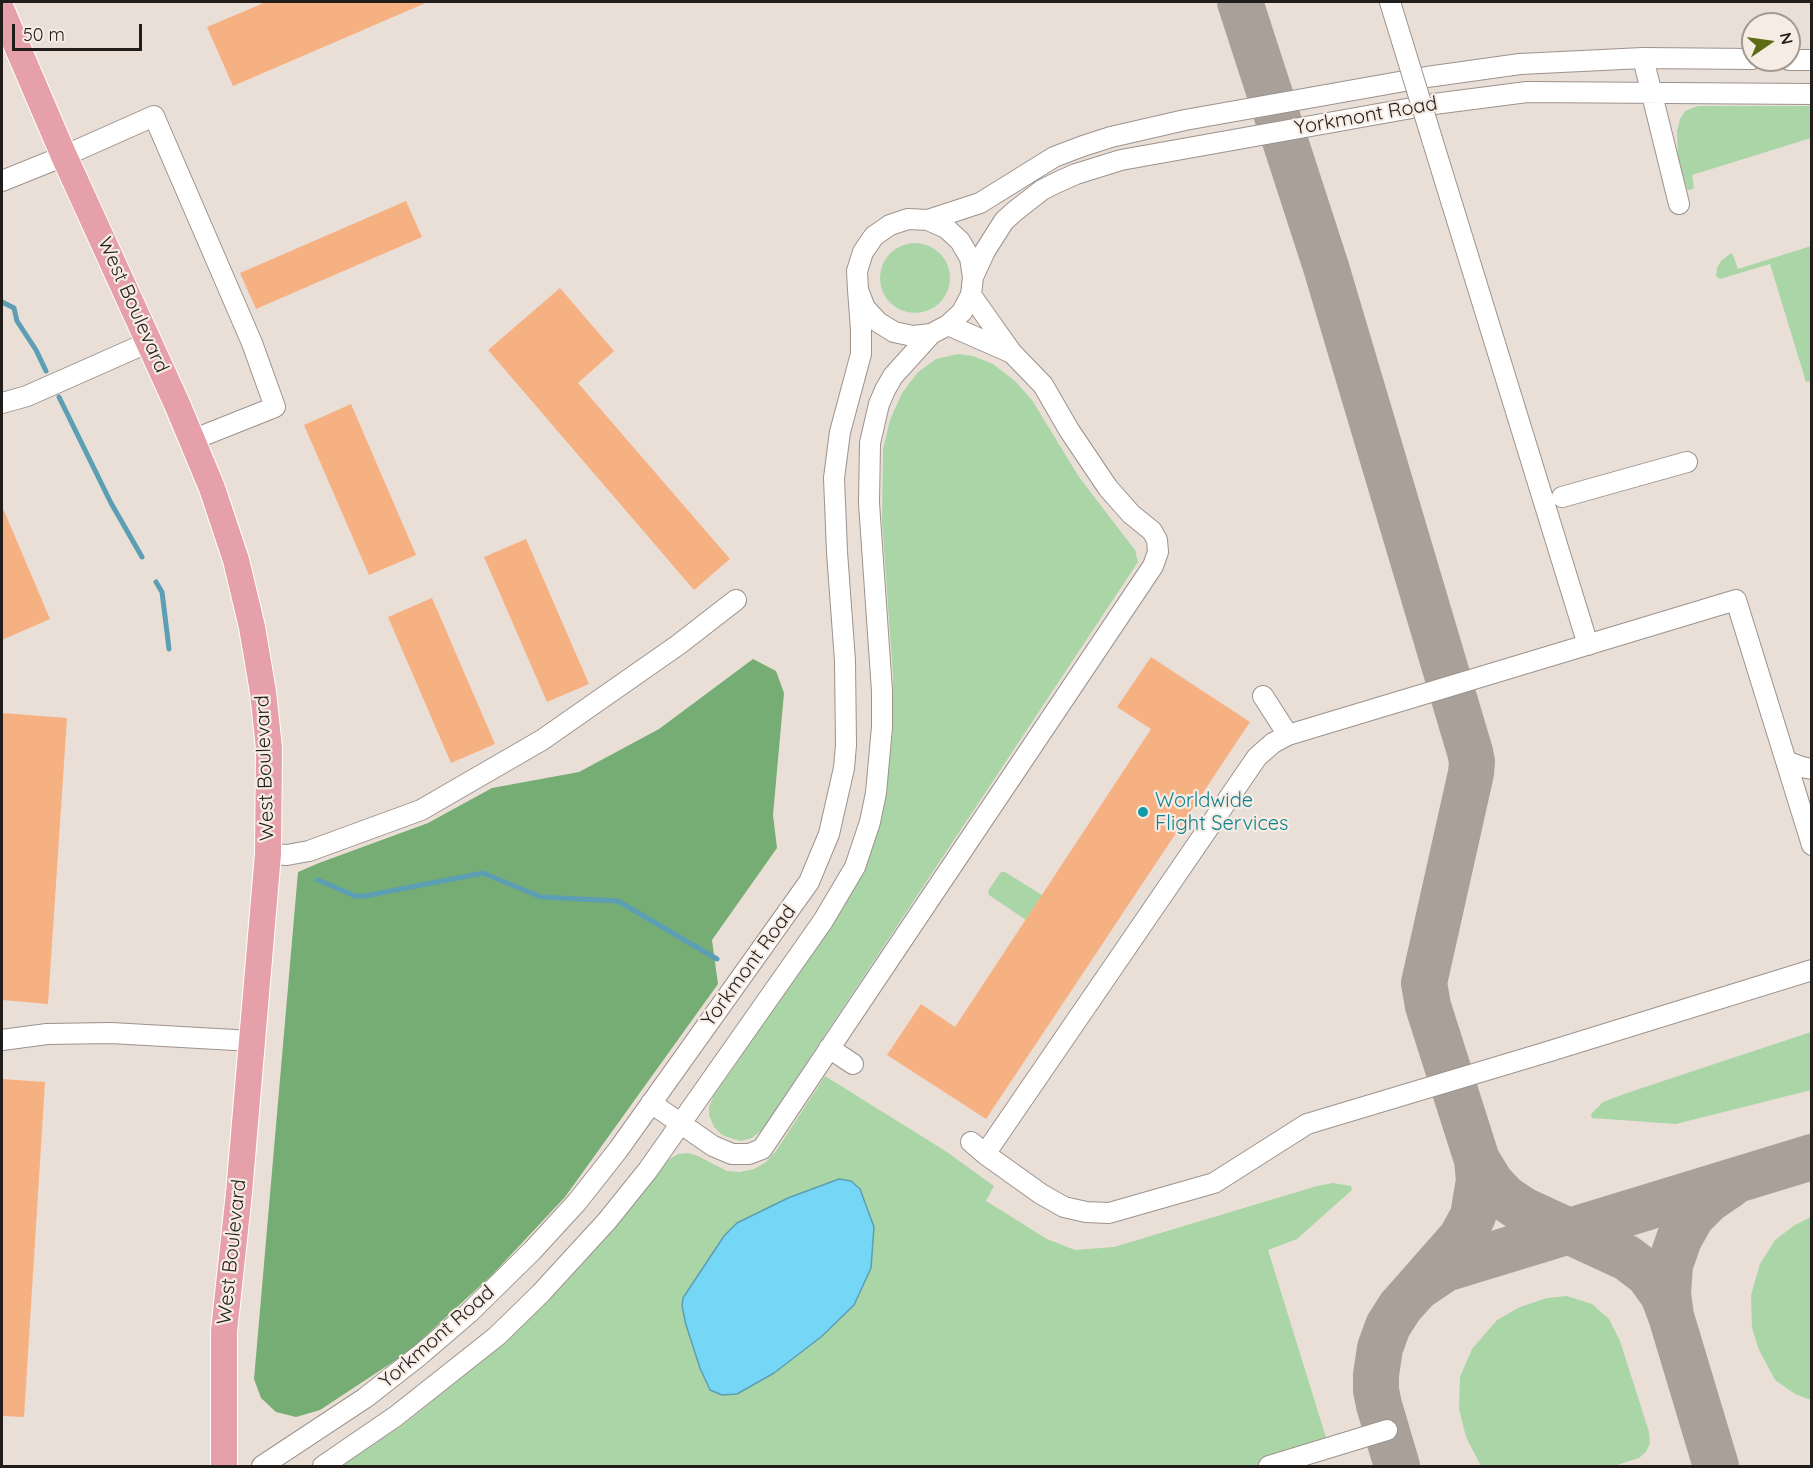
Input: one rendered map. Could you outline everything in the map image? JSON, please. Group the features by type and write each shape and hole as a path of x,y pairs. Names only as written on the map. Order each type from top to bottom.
{"main road":[{"name":"West Boulevard","path":"2,11 212,488 236,560 252,627 263,692 269,748 268,854 239,1193 224,1331 224,1467"}],"street":[{"path":"1390,2 1588,645"},
{"path":"1643,58 1679,204"},
{"name":"Yorkmont Road","path":"261,1467 365,1398 420,1355 469,1313 533,1250 577,1202 618,1150 809,882 829,834 843,768 846,723 845,661 834,478 840,432 861,354 857,271 862,252 874,236 890,225 908,219 928,220 980,203 1054,158 1122,134 1185,120 1520,63 1643,58 1741,59"},
{"name":"Yorkmont Road","path":"323,1467 396,1416 497,1336 541,1293 607,1221 648,1170 841,893 863,846 876,793 882,727 882,691 869,503 870,443 879,404 893,376 962,312 994,235 1004,221 1042,190 1076,174 1121,160 1426,105 1527,92 1812,94"},
{"path":"2,181 154,116 252,343 275,407 192,440"},
{"path":"651,1103 713,1146 732,1154 749,1154 762,1149 1153,566 1158,552 1157,540 1152,531 1131,514 1102,480 1043,386 1012,353 972,286 970,258 960,241 946,228 928,220"},
{"path":"858,290 865,308 878,322 894,332 913,336 940,330 1012,353"},
{"path":"2,403 27,396 149,342"},
{"path":"1562,497 1687,462"},
{"path":"268,854 287,855 309,851 421,810 542,740 678,645 736,600"},
{"path":"1812,845 1736,600 1288,735 1273,743 1257,758 978,1148 1041,1194 1064,1207 1086,1212 1109,1213 1214,1183 1307,1124 1812,970"},
{"path":"1263,696 1288,735"},
{"path":"1786,761 1802,768 1812,769"},
{"path":"2,1040 47,1034 111,1033 252,1041"},
{"path":"829,1048 853,1064"},
{"path":"1269,1467 1387,1430"}],"green space":[{"path":"1698,106 1811,106 1811,138 1692,175 1694,188 1690,190 1687,189 1678,158 1677,131 1685,111"},
{"path":"915,243 928,246 940,253 947,265 950,278 947,291 940,303 928,310 915,313 902,310 890,303 883,291 880,278 883,265 890,253 902,246"},
{"path":"1811,246 1812,381 1806,382 1770,264 1720,279 1716,276 1721,261 1731,253 1738,269"},
{"path":"958,354 973,356 993,364 1015,381 1032,400 1079,477 1135,550 1138,562 762,1130 752,1138 741,1141 733,1139 722,1135 714,1127 709,1115 713,1097 833,923 851,890 878,821 889,765 893,728 893,676 882,521 883,449 890,420 902,393 918,372 936,359"},
{"path":"753,659 776,671 784,693 773,815 777,848 712,940 718,984 565,1197 492,1275 408,1352 320,1410 296,1417 276,1412 261,1398 254,1379 298,872 428,823 492,788 579,772 659,729"},
{"path":"1001,872 1005,872 1042,895 1026,920 989,895 988,891"},
{"path":"1811,1032 1811,1090 1676,1124 1592,1118 1591,1114 1603,1102"},
{"path":"825,1076 947,1152 994,1186 986,1201 1047,1239 1075,1250 1114,1247 1317,1186 1333,1183 1351,1186 1352,1190 1297,1239 1268,1250 1328,1444 1258,1466 342,1466 404,1424 503,1344 550,1299 613,1230 668,1160 678,1154 688,1153 727,1171 740,1172 754,1169 766,1162 776,1151","holes":["839,1179 710,1390 700,1368 682,1306 737,1223 788,1198"]},
{"path":"1811,1217 1811,1400 1795,1394 1775,1380 1759,1350 1752,1328 1751,1295 1760,1264 1775,1240 1795,1225"},
{"path":"1567,1296 1592,1304 1609,1319 1620,1341 1649,1432 1650,1443 1646,1452 1639,1458 1614,1466 1481,1466 1466,1437 1459,1409 1460,1377 1472,1349 1497,1320 1520,1307 1547,1298"}],"water":[{"path":"839,1179 851,1181 860,1189 874,1227 871,1268 854,1305 821,1337 774,1373 737,1394 722,1395 710,1390 686,1325 682,1306 683,1298 724,1236 737,1223 788,1198"}],"building":[{"path":"266,2 428,2 233,86 207,27"},
{"path":"406,201 422,237 256,309 240,273"},
{"path":"560,288 614,351 578,383 730,559 694,590 488,350"},
{"path":"351,404 416,555 369,575 304,425"},
{"path":"2,506 50,619 2,640"},
{"path":"526,539 589,684 547,702 484,557"},
{"path":"432,598 495,744 451,763 388,617"},
{"name":"Worldwide Flight Services","path":"1151,657 1250,722 986,1119 887,1055 921,1004 955,1027 1151,729 1117,707"},
{"path":"2,713 67,718 48,1004 2,1000"},
{"path":"2,1079 45,1082 24,1417 2,1416"}],"waterway":[{"path":"2,302 14,308 17,321 36,350 46,371"},
{"path":"59,397 111,503 142,557"},
{"path":"156,582 162,592 169,649"},
{"path":"318,880 355,896 365,896 483,873 541,897 618,901 717,959"}],"taxiway":[{"path":"1240,2 1326,267 1472,762 1424,983 1428,1006 1477,1160 1479,1180 1473,1216 1461,1238 1417,1288"},
{"path":"1397,1466 1379,1405 1376,1375 1380,1348 1388,1326 1400,1307 1417,1288 1445,1269 1812,1157"},
{"path":"1477,1160 1491,1183 1505,1198 1523,1210 1627,1258 1648,1274 1663,1295 1671,1316 1716,1466"},
{"path":"1671,1316 1668,1294 1670,1265 1679,1239 1692,1216 1708,1200 1730,1185"}],"place":[{"name":"Worldwide Flight Services","path":"1143,812"}]}
